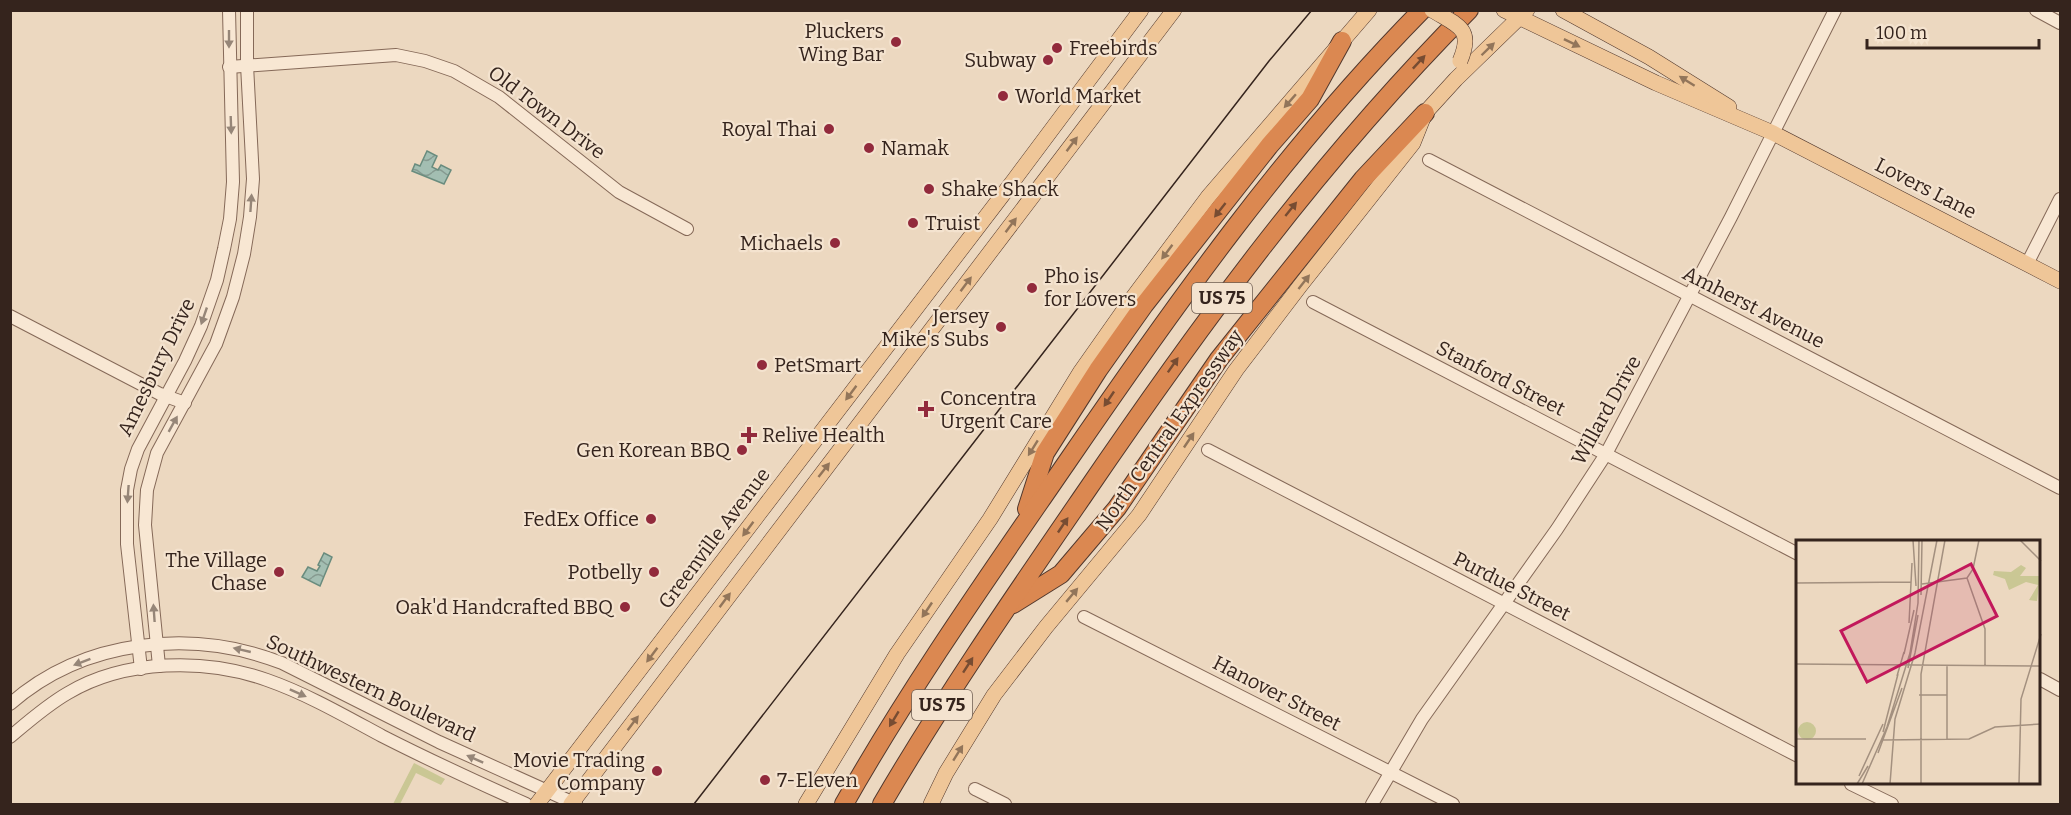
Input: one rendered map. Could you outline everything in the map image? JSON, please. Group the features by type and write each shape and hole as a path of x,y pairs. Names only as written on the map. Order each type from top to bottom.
{"highway":[{"name":"US 75","path":"844,804 924,670 1139,356 1232,230 1347,91 1422,10"},
{"name":"North Central Expressway","path":"882,804 936,715 1006,608 1161,382 1236,280 1397,85 1469,10"},
{"path":"1019,531 1045,453 1098,370 1144,305 1269,146 1310,99 1342,40"},
{"path":"1006,608 1061,574 1118,508 1227,350 1363,179 1425,113"}],"main road":[{"name":"Greenville Avenue","path":"537,804 1141,10"},
{"path":"573,804 788,516 1174,10"},
{"path":"806,804 897,654 990,519 1082,370 1131,300 1208,197 1369,10"},
{"path":"1432,10 1460,27 1466,38 1456,79"},
{"name":"Lovers Lane","path":"1504,10 1523,14 1656,83 1773,133 2061,281"},
{"name":"Lovers Lane","path":"1563,10 1649,57 1773,133"},
{"name":"North Central Expressway","path":"931,804 946,773 994,696 1046,627 1139,515 1236,370 1413,143 1425,113 1456,79 1523,14"},
{"path":"884,350 905,364"},
{"path":"768,502 788,516"},
{"path":"670,631 690,647"}],"street":[{"name":"Amesbury Drive","path":"141,669 127,544 127,490 138,449 201,326 217,280 226,239 233,182 229,10"},
{"name":"Amesbury Drive","path":"159,666 145,525 147,490 158,453 216,344 240,275 253,179 247,65 247,10"},
{"name":"Willard Drive","path":"1372,804 1433,703 1557,529 1606,454 1690,296 1835,10"},
{"path":"2036,10 2061,23"},
{"name":"Old Town Drive","path":"229,67 396,55 454,70 499,97 619,192 687,229"},
{"name":"Amherst Avenue","path":"1429,160 2061,488"},
{"path":"2027,264 2061,199"},
{"path":"226,239 246,244"},
{"name":"Stanford Street","path":"1313,302 1796,553"},
{"path":"10,316 185,403"},
{"name":"Purdue Street","path":"1208,450 1796,755"},
{"name":"Hanover Street","path":"1084,617 1453,804"},
{"name":"Southwestern Boulevard","path":"10,704 23,692 57,671 96,656 156,643 214,645 263,656 307,675 439,742 573,804"},
{"name":"Southwestern Boulevard","path":"10,737 47,706 95,680 159,666 215,668 237,671 268,680 450,771 526,804"},
{"path":"2041,680 2061,690"},
{"path":"489,787 496,768"},
{"path":"1855,785 1892,804"},
{"path":"975,789 1005,804"}],"shaded area":[{"path":"414,763 445,779 441,785 416,773 400,804 393,804"}],"water":[{"path":"427,151 437,156 432,167 438,170 441,165 451,170 444,184 412,171 415,164 420,166"},
{"path":"324,553 332,557 320,586 302,577 308,567 317,571"}],"tram line":[{"path":"694,804 1269,61 1312,10"}],"place":[{"name":"Pluckers Wing Bar","path":"896,42"},
{"name":"Freebirds","path":"1057,48"},
{"name":"Subway","path":"1048,60"},
{"name":"World Market","path":"1003,96"},
{"name":"Royal Thai","path":"829,129"},
{"name":"Namak","path":"869,148"},
{"name":"Shake Shack","path":"929,189"},
{"name":"Truist","path":"913,223"},
{"name":"Michaels","path":"835,243"},
{"name":"Pho is for Lovers","path":"1032,288"},
{"name":"Jersey Mike's Subs","path":"1001,327"},
{"name":"PetSmart","path":"762,365"},
{"name":"Concentra Urgent Care","path":"926,409"},
{"name":"Relive Health","path":"749,435"},
{"name":"Gen Korean BBQ","path":"742,450"},
{"name":"FedEx Office","path":"651,519"},
{"name":"The Village Chase","path":"279,572"},
{"name":"Potbelly","path":"654,572"},
{"name":"Oak'd Handcrafted BBQ","path":"625,607"},
{"name":"Movie Trading Company","path":"657,771"},
{"name":"7-Eleven","path":"765,780"}]}
